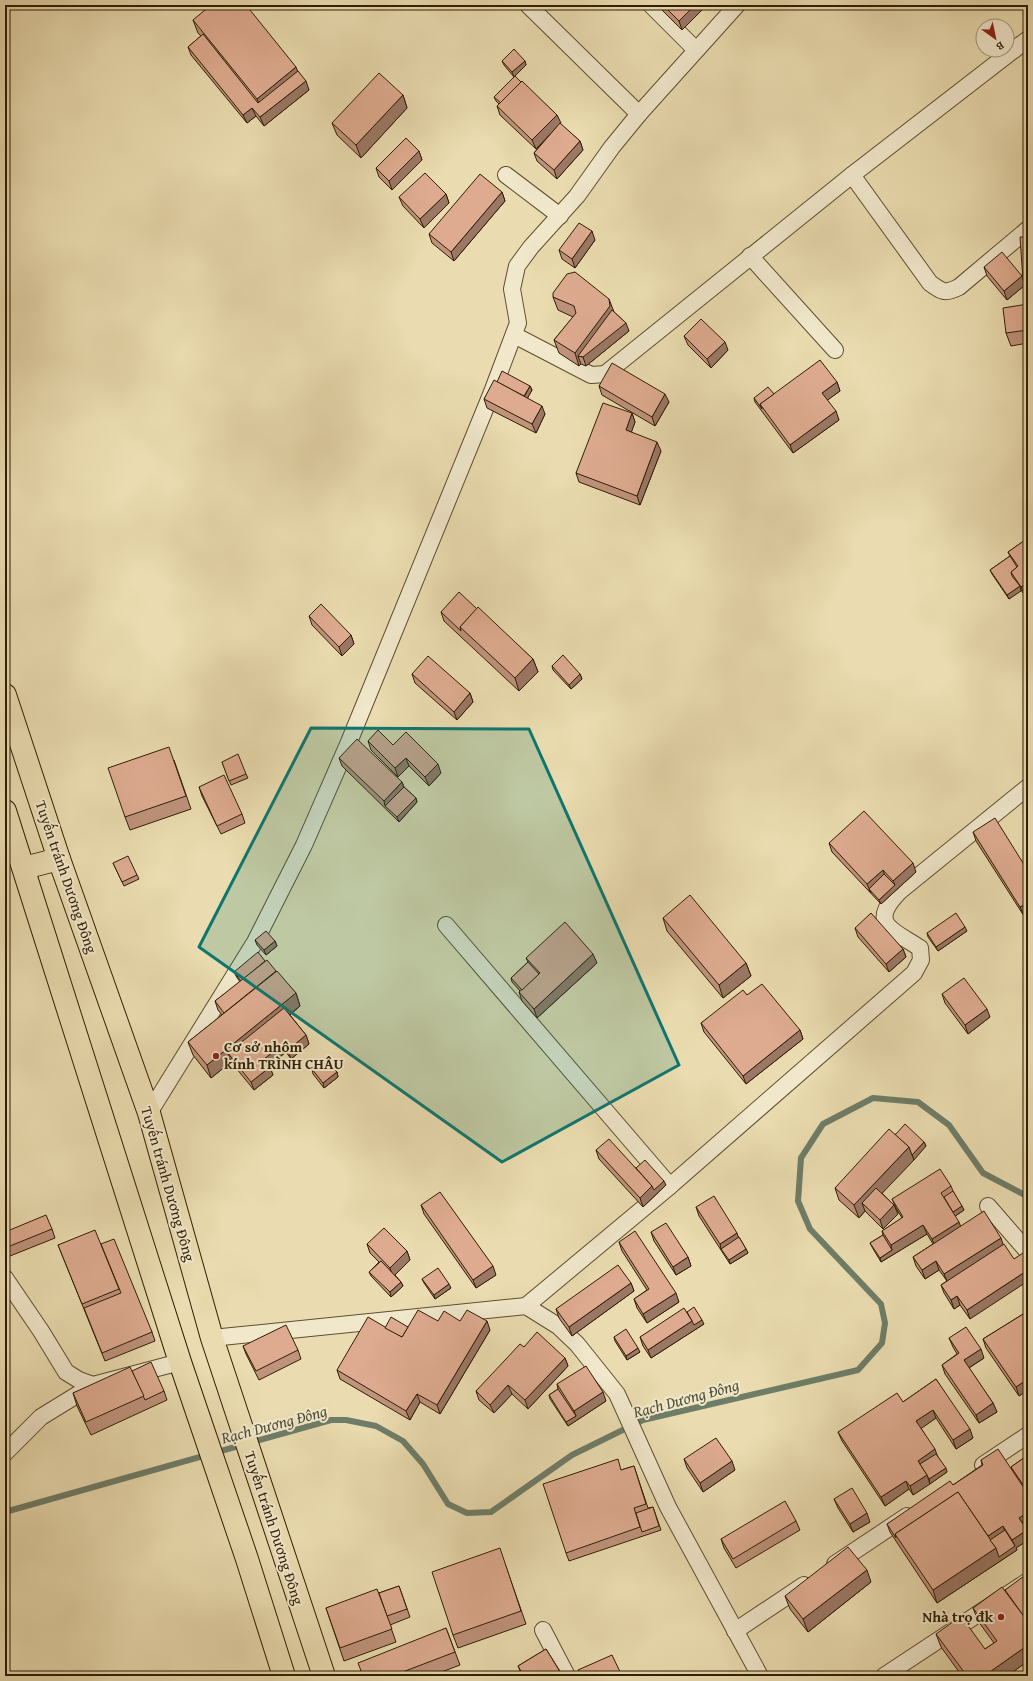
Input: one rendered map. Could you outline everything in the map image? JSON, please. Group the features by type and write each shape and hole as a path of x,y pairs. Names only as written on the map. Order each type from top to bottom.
{"main road":[{"name":"Tuyến tránh Dương Đông","path":"5,695 58,859 149,1113 212,1338 324,1676"},
{"path":"5,811 180,1362 247,1559 284,1676"},
{"path":"24,868 58,859"}],"street":[{"path":"528,5 639,114"},
{"path":"651,5 696,50"},
{"path":"149,1113 255,942 304,845 350,742 514,335 518,323 512,289 517,266 577,196 612,147 639,114 737,5"},
{"path":"514,335 591,375 605,374 852,175 1028,39"},
{"path":"506,175 560,216"},
{"path":"852,175 930,283 941,291 950,292 959,287 1028,229"},
{"path":"750,256 835,350"},
{"path":"212,1338 526,1306 670,1186 914,973 921,960 920,948 891,929 885,921 884,912 888,903 900,891 1028,787"},
{"path":"446,925 670,1186"},
{"path":"988,1206 1028,1252"},
{"path":"5,1278 41,1331 66,1372 79,1380 92,1385"},
{"path":"526,1306 558,1326 577,1344 617,1394 668,1507 760,1676"},
{"path":"5,1453 42,1416 92,1385 180,1362"},
{"path":"970,1474 1028,1435"},
{"path":"735,1631 918,1509"},
{"path":"884,1676 1028,1581"},
{"path":"543,1630 567,1676"}],"highlighted area":[{"path":"311,728 529,729 679,1065 502,1162 199,947"}],"building":[{"path":"211,5 246,5 296,67 257,99 193,20"},
{"path":"663,5 695,5 679,21"},
{"path":"203,34 258,103 298,71 306,81 260,117 252,108 243,115 188,47"},
{"path":"514,49 525,61 512,72 502,61"},
{"path":"379,73 403,95 356,145 332,123"},
{"path":"515,76 521,82 501,103 494,97"},
{"path":"522,81 557,115 532,140 497,106"},
{"path":"560,123 580,141 554,170 534,153"},
{"path":"406,138 419,151 389,181 376,168"},
{"path":"425,173 446,194 420,219 399,197"},
{"path":"480,174 502,192 451,252 429,234"},
{"path":"579,223 592,231 572,259 559,250"},
{"path":"1020,237 1028,237 1028,280 1023,280"},
{"path":"1002,252 1022,276 1004,291 984,267"},
{"path":"575,272 609,299 610,306 575,353 554,340 576,313 574,306 553,297 553,293 567,274"},
{"path":"1028,304 1028,330 1006,333 1003,308"},
{"path":"612,310 626,323 583,357 578,356"},
{"path":"701,319 725,342 707,359 684,336"},
{"path":"820,360 837,382 822,393 836,411 790,445 760,404"},
{"path":"612,363 665,394 652,417 599,386"},
{"path":"502,371 530,386 524,396 497,382"},
{"path":"494,380 542,406 532,424 484,399"},
{"path":"768,387 774,394 760,404 762,409 754,398"},
{"path":"603,403 632,413 626,430 657,442 637,496 576,473"},
{"path":"1028,538 1028,582 1021,587 1011,572 1018,566 1008,552"},
{"path":"1010,556 1017,567 1011,572 1012,576 1020,586 1007,595 990,570"},
{"path":"459,592 477,609 460,627 461,631 441,612"},
{"path":"321,604 351,635 339,647 309,616"},
{"path":"478,607 533,659 515,678 460,627"},
{"path":"563,655 580,674 569,685 552,666"},
{"path":"428,656 470,693 454,712 412,674"},
{"path":"378,730 393,745 406,732 438,764 425,777 406,758 395,768 368,741"},
{"path":"357,739 402,782 384,801 339,758"},
{"path":"169,747 186,796 125,817 108,768"},
{"path":"238,754 246,774 229,781 222,762"},
{"path":"224,775 242,814 217,826 199,787"},
{"path":"404,787 416,798 397,817 385,806"},
{"path":"864,811 913,863 893,881 883,870 867,884 829,843"},
{"path":"995,818 1028,871 1028,903 1020,907 973,832"},
{"path":"128,856 137,875 122,882 113,863"},
{"path":"884,874 895,885 879,900 869,889"},
{"path":"690,895 746,963 719,985 663,918"},
{"path":"871,913 903,949 886,964 855,928"},
{"path":"956,913 965,927 936,947 927,933"},
{"path":"565,922 593,954 534,1009 519,992 540,973 526,958"},
{"path":"266,931 275,941 264,950 255,940"},
{"path":"258,952 265,961 241,981 234,972"},
{"path":"267,960 276,971 224,1013 215,1001"},
{"path":"528,962 539,974 522,990 511,978"},
{"path":"277,971 296,993 207,1065 188,1042"},
{"path":"964,978 987,1009 965,1025 942,994"},
{"path":"762,984 800,1030 743,1076 701,1023 743,990 747,995"},
{"path":"284,1008 306,1035 288,1050 283,1044 264,1059 270,1067 251,1082 228,1053"},
{"path":"325,1058 337,1072 323,1083 312,1069"},
{"path":"905,1124 924,1142 912,1155 909,1147 895,1135"},
{"path":"889,1129 909,1147 854,1205 835,1188"},
{"path":"609,1139 652,1186 640,1198 596,1150"},
{"path":"645,1160 664,1181 654,1190 636,1168"},
{"path":"940,1169 951,1186 941,1193 959,1222 932,1239 923,1225 891,1245 882,1231 903,1217 892,1199"},
{"path":"876,1188 894,1205 880,1220 862,1203"},
{"path":"953,1191 962,1206 953,1212 944,1197"},
{"path":"440,1192 493,1266 473,1280 421,1205"},
{"path":"714,1196 737,1233 720,1244 696,1207"},
{"path":"984,1211 1001,1238 944,1274 936,1261 922,1270 913,1257"},
{"path":"46,1215 52,1229 5,1248 5,1232"},
{"path":"666,1223 688,1257 673,1267 651,1232"},
{"path":"384,1228 407,1251 390,1268 367,1244"},
{"path":"95,1230 119,1289 82,1304 58,1245"},
{"path":"635,1231 676,1293 643,1314 634,1299 649,1289 619,1242"},
{"path":"883,1235 892,1250 880,1258 870,1243"},
{"path":"739,1237 746,1249 729,1260 721,1249"},
{"path":"114,1239 152,1332 102,1353 84,1308 121,1293 101,1244"},
{"path":"1004,1244 1014,1259 1023,1253 1028,1261 1028,1270 967,1310 957,1296 951,1300 941,1285"},
{"path":"381,1261 401,1282 390,1292 369,1272"},
{"path":"618,1265 631,1283 569,1327 556,1309"},
{"path":"438,1268 449,1284 434,1295 422,1279"},
{"path":"694,1307 702,1320 694,1325 687,1312"},
{"path":"684,1308 692,1321 648,1350 640,1337"},
{"path":"418,1310 438,1321 444,1311 460,1321 467,1310 487,1321 437,1405 417,1394 406,1411 337,1370 368,1317 402,1337"},
{"path":"1028,1311 1028,1379 1016,1387 983,1339"},
{"path":"391,1317 408,1327 402,1337 385,1328"},
{"path":"286,1325 298,1350 256,1371 243,1346"},
{"path":"966,1327 981,1349 964,1360 993,1403 976,1415 942,1365 959,1353 949,1338"},
{"path":"626,1329 638,1348 626,1356 614,1337"},
{"path":"537,1332 565,1358 525,1400 508,1385 490,1405 476,1391 520,1344 524,1347"},
{"path":"151,1362 164,1391 145,1400 132,1371"},
{"path":"586,1366 603,1392 574,1411 557,1384"},
{"path":"130,1367 144,1396 86,1422 73,1393"},
{"path":"936,1379 970,1429 953,1440 933,1410 916,1421 935,1449 918,1461 927,1475 910,1486 906,1481 881,1497 838,1432 897,1393 903,1402"},
{"path":"558,1389 576,1416 566,1422 549,1395"},
{"path":"716,1438 732,1461 700,1483 684,1459"},
{"path":"998,1449 1028,1494 1028,1512 1019,1518 1027,1530 1012,1540 1003,1526 988,1536 958,1492 895,1534 896,1538 887,1524 950,1481 953,1485 983,1465 981,1460"},
{"path":"936,1454 946,1468 929,1479 920,1464"},
{"path":"1028,1455 1028,1492 1011,1467"},
{"path":"618,1459 621,1470 634,1466 646,1504 634,1508 640,1527 566,1553 543,1484"},
{"path":"852,1488 867,1513 850,1524 834,1499"},
{"path":"958,1492 996,1548 933,1590 895,1534"},
{"path":"785,1501 796,1521 733,1559 721,1539"},
{"path":"653,1507 659,1526 642,1532 636,1513"},
{"path":"1028,1518 1028,1533 1022,1522"},
{"path":"1005,1530 1015,1546 999,1557 996,1548 990,1540"},
{"path":"848,1547 867,1570 803,1619 785,1596"},
{"path":"500,1548 521,1611 453,1635 432,1572"},
{"path":"1028,1572 1028,1580 1024,1574"},
{"path":"1024,1576 1028,1582 1028,1622 1005,1590"},
{"path":"399,1586 407,1609 387,1616 379,1593"},
{"path":"1002,1587 1028,1622 1028,1645 984,1676 967,1676 936,1634 961,1616 985,1649 997,1641 973,1608"},
{"path":"377,1589 392,1629 340,1648 326,1608"},
{"path":"446,1628 455,1652 392,1676 363,1676 358,1663"},
{"path":"546,1649 562,1675 524,1676 518,1666"},
{"path":"612,1655 622,1676 581,1676 578,1670"},
{"path":"361,1671 363,1676 348,1676"}],"waterway":[{"name":"Rạch Dương Đông","path":"5,1512 331,1420 346,1420 376,1426 403,1441 423,1464 448,1504 467,1513 491,1512 572,1455 643,1420 858,1370 882,1343 885,1323 881,1304 810,1229 798,1201 801,1158 823,1124 873,1098 918,1102 949,1125 983,1173 1023,1194 1028,1194"}],"place":[{"name":"Cơ sở nhôm kính TRÌNH CHÂU","path":"216,1056"},
{"name":"Nhà trọ đk","path":"1001,1617"}]}
